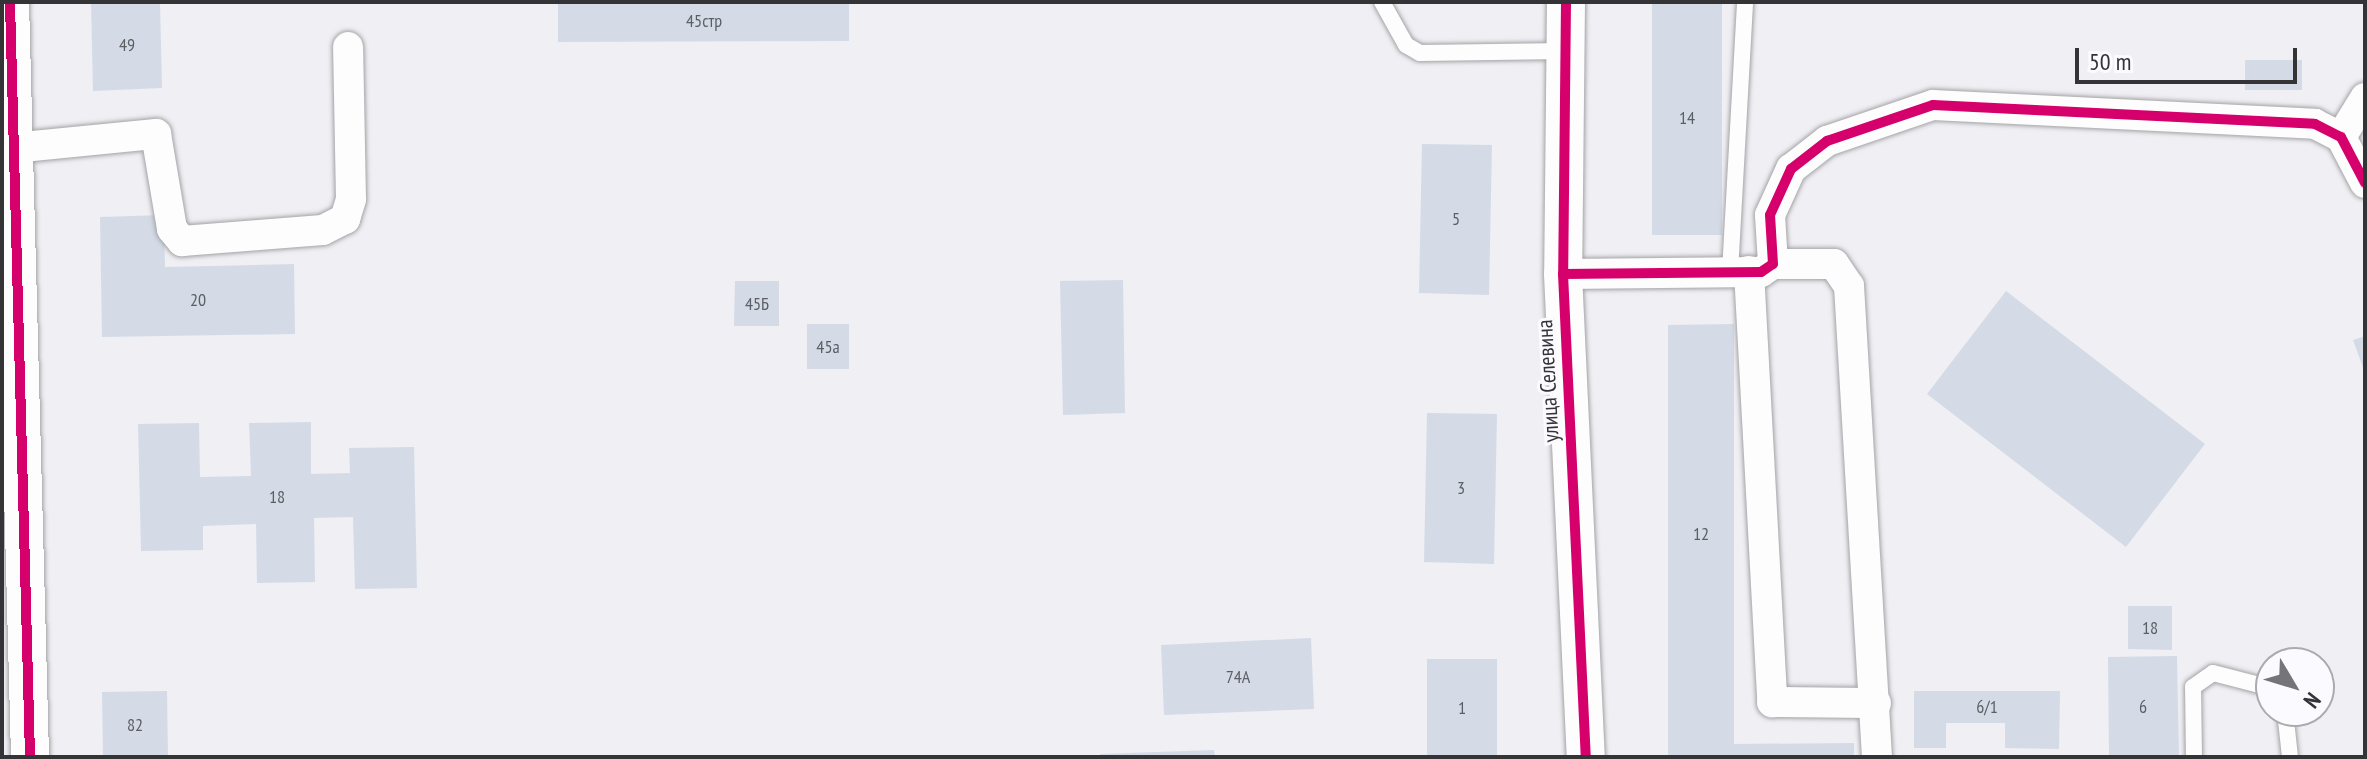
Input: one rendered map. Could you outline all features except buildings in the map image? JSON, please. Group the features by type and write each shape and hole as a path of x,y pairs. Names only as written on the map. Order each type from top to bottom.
{"street":[{"path":"10,2 7,149 16,636 30,757"},
{"name":"улица Селевина","path":"1566,2 1563,274 1586,757"},
{"path":"7,149 156,134 172,229 182,241 323,230 345,219 351,199 348,47"},
{"path":"2341,137 2351,110 2365,98"},
{"path":"1876,703 1772,702 1750,269 1791,169 1827,141 1933,105 2315,124 2341,137 2365,183"},
{"path":"1563,274 1834,264 1849,286 1877,757"}],"lane":[{"path":"1382,2 1406,45 1420,53 1565,51"},
{"path":"1745,2 1750,269"},
{"path":"2194,757 2193,687 2213,673 2255,684"},
{"path":"2287,727 2290,757"}],"cycle path":[{"path":"10,2 30,757"},
{"path":"1566,2 1563,274 1586,757"},
{"path":"1563,274 1761,272 1773,264 1770,215 1791,169 1827,141 1933,105 2315,124 2341,137 2365,183"}]}
